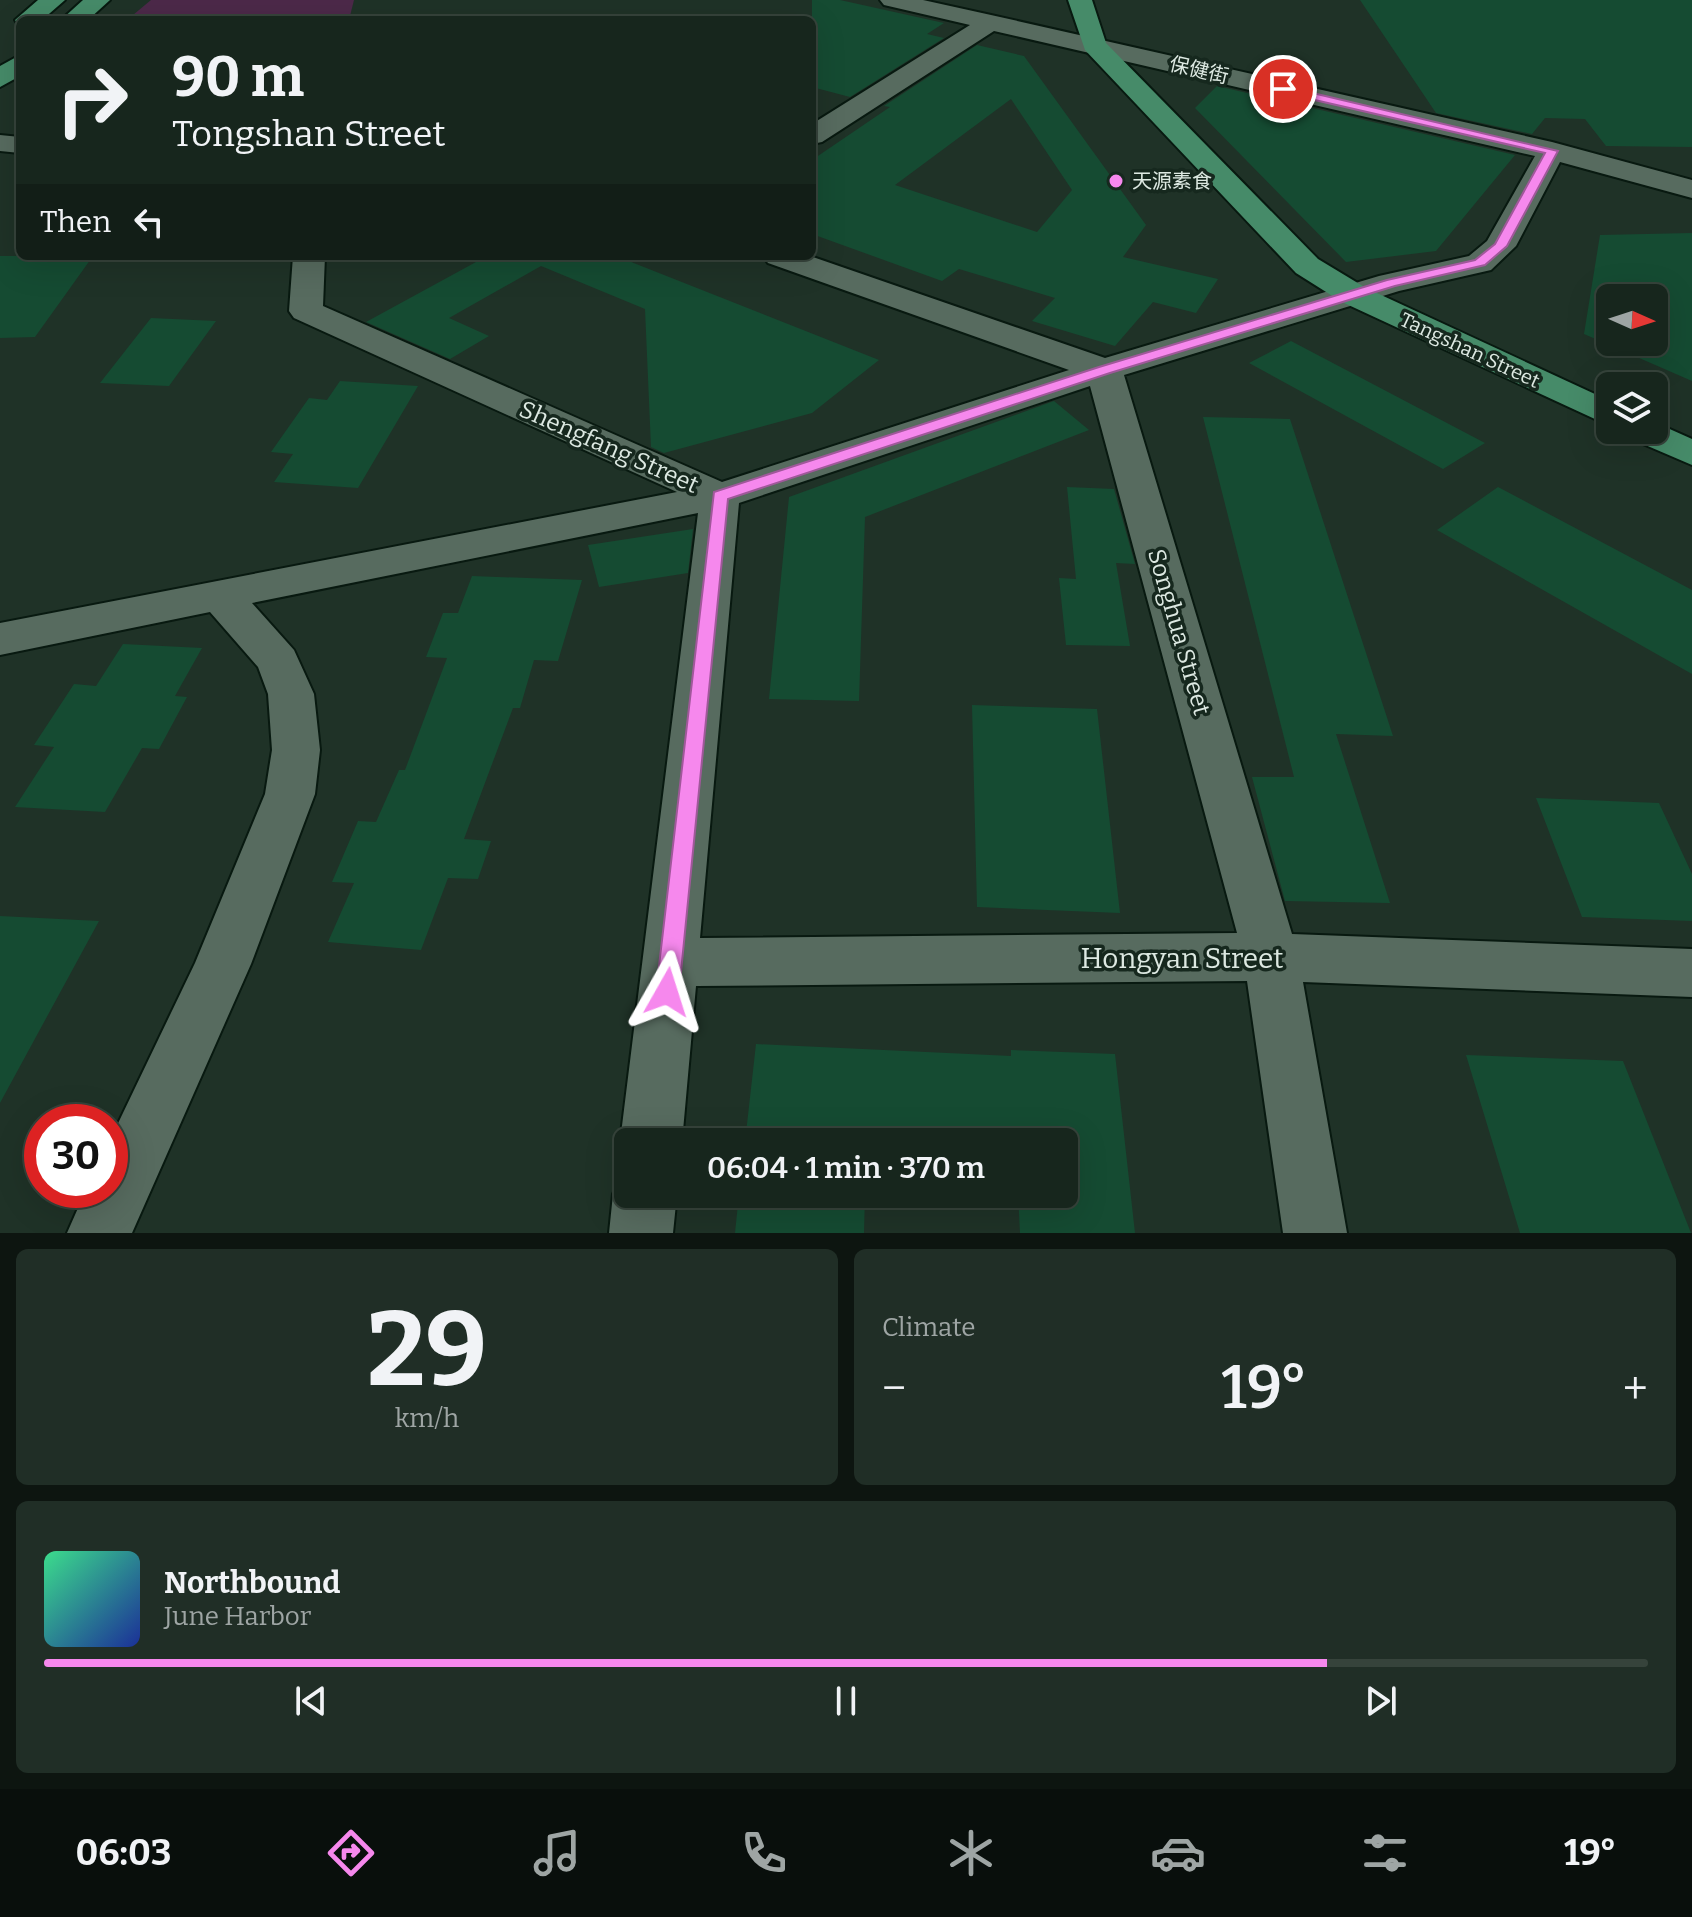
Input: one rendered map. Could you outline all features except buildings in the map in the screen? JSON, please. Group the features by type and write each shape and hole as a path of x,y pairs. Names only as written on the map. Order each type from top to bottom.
{"main road":[{"path":"32,16 53,0"},
{"path":"78,16 98,0"},
{"name":"Tangshan Street","path":"1080,0 1094,45 1307,266 1354,295 1596,408"},
{"path":"0,79 16,66"},
{"path":"1668,442 1692,453"}],"street":[{"name":"保健街","path":"892,0 1552,151 1692,189"},
{"path":"816,133 991,22"},
{"path":"816,105 847,114"},
{"path":"0,639 720,496 1104,370 1391,283 1480,263 1500,246 1552,151"},
{"name":"Shengfang Street","path":"309,260 306,311 720,496 653,1128"},
{"path":"790,260 1104,370"},
{"name":"Songhua Street","path":"1104,370 1271,957 1315,1233"},
{"path":"99,1233 223,964 290,794 296,750 291,694 278,661 221,596"},
{"name":"Hongyan Street","path":"671,962 1271,957 1692,973"},
{"path":"641,1233 644,1208"}],"shaded area":[{"path":"151,0 354,0 350,16 132,16"}],"place":[{"name":"天源素食","path":"1116,181"}],"route":[{"path":"667,992 720,496 1104,370 1391,283 1480,263 1500,246 1552,151 1283,89"}]}
